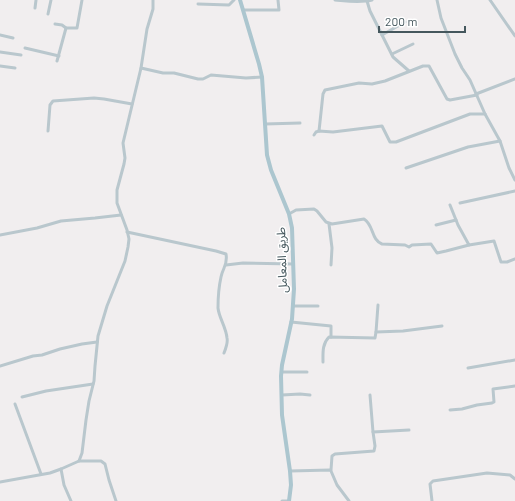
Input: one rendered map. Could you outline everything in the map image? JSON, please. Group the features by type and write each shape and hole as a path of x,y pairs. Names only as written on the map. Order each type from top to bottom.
{"main road":[{"name":"طريق المعامل","path":"240,0 262,77 267,155 277,186 290,214 292,228 294,289 293,306 282,365 282,415 291,485 288,501"}],"street":[{"path":"35,8 36,0"},
{"path":"48,14 51,0"},
{"path":"55,24 62,25 66,28 77,28 82,0"},
{"path":"79,461 82,452 93,384 97,342 106,308 125,261 129,240 117,203 117,190 125,158 123,143 141,68 147,29 153,8 153,0"},
{"path":"198,4 229,6 234,0"},
{"path":"243,10 279,10 278,0"},
{"path":"335,0 353,2 372,0"},
{"path":"437,0 441,18 455,54 470,80 485,114 500,141 509,168 515,180"},
{"path":"490,0 515,36"},
{"path":"366,1 393,57 409,71"},
{"path":"382,35 405,22"},
{"path":"57,61 66,28"},
{"path":"0,35 13,38"},
{"path":"392,54 413,44"},
{"path":"25,48 59,56"},
{"path":"0,52 21,55"},
{"path":"0,66 15,68"},
{"path":"319,131 323,94 326,90 358,83 372,84 386,81 423,66 429,66 447,100 476,94 515,79"},
{"path":"141,68 163,73 174,73 198,79 204,79 211,76 246,78 262,77"},
{"path":"48,131 50,105 53,101 104,98 132,104"},
{"path":"314,135 319,131 333,132 382,126 390,142 396,142 470,114 485,114"},
{"path":"265,124 300,123"},
{"path":"406,168 468,147 500,141"},
{"path":"460,203 515,191"},
{"path":"450,205 469,245"},
{"path":"290,214 296,210 314,209 329,224 332,248 331,264"},
{"path":"0,235 37,228 61,221 121,215"},
{"path":"329,224 364,219 367,220 376,240 379,243 386,245 405,245 409,247 412,245 431,244 437,253 469,245 494,241 502,262 515,259"},
{"path":"436,225 456,220"},
{"path":"127,232 226,254 227,260 220,278 218,304 218,309 228,338 224,352"},
{"path":"226,264 293,264"},
{"path":"323,362 325,341 329,337 375,338 378,305"},
{"path":"293,306 318,306"},
{"path":"291,322 332,326 331,337"},
{"path":"376,332 403,331 442,326"},
{"path":"0,366 67,347 97,342"},
{"path":"468,368 515,360"},
{"path":"282,372 307,372"},
{"path":"22,397 46,391 93,384"},
{"path":"450,410 492,403 494,402 493,389 515,386"},
{"path":"282,396 300,394 310,395"},
{"path":"349,501 336,485 331,470 332,456 335,454 374,451 375,446 370,395"},
{"path":"15,404 41,474"},
{"path":"373,432 409,430"},
{"path":"0,482 61,469 79,461 101,461 105,463 116,501"},
{"path":"61,469 64,485 71,501"},
{"path":"290,471 331,470"},
{"path":"432,501 430,484 433,481 487,473 510,475 515,479"},
{"path":"282,501 288,501"}]}
